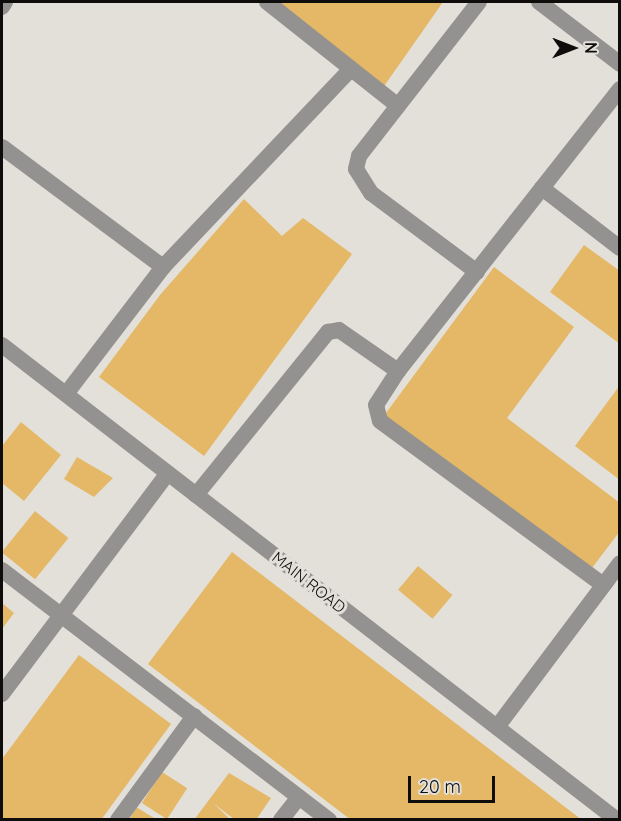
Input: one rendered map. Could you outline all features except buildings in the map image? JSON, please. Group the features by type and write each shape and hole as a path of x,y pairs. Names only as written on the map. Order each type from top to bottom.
{"street":[{"path":"2,7 5,2"},
{"path":"267,2 398,106"},
{"path":"477,272 363,186 356,169 359,156 479,2"},
{"path":"539,2 557,7 620,64"},
{"path":"66,394 163,267 351,69"},
{"path":"603,585 380,421 376,405 398,371 620,89"},
{"path":"2,147 163,267"},
{"path":"542,188 620,248"},
{"path":"196,495 328,332 339,330 398,371"},
{"name":"MAIN ROAD","path":"2,345 617,819"},
{"path":"2,694 168,473"},
{"path":"497,727 620,563"},
{"path":"2,570 329,819"},
{"path":"118,819 194,716"},
{"path":"282,819 299,797"}]}
